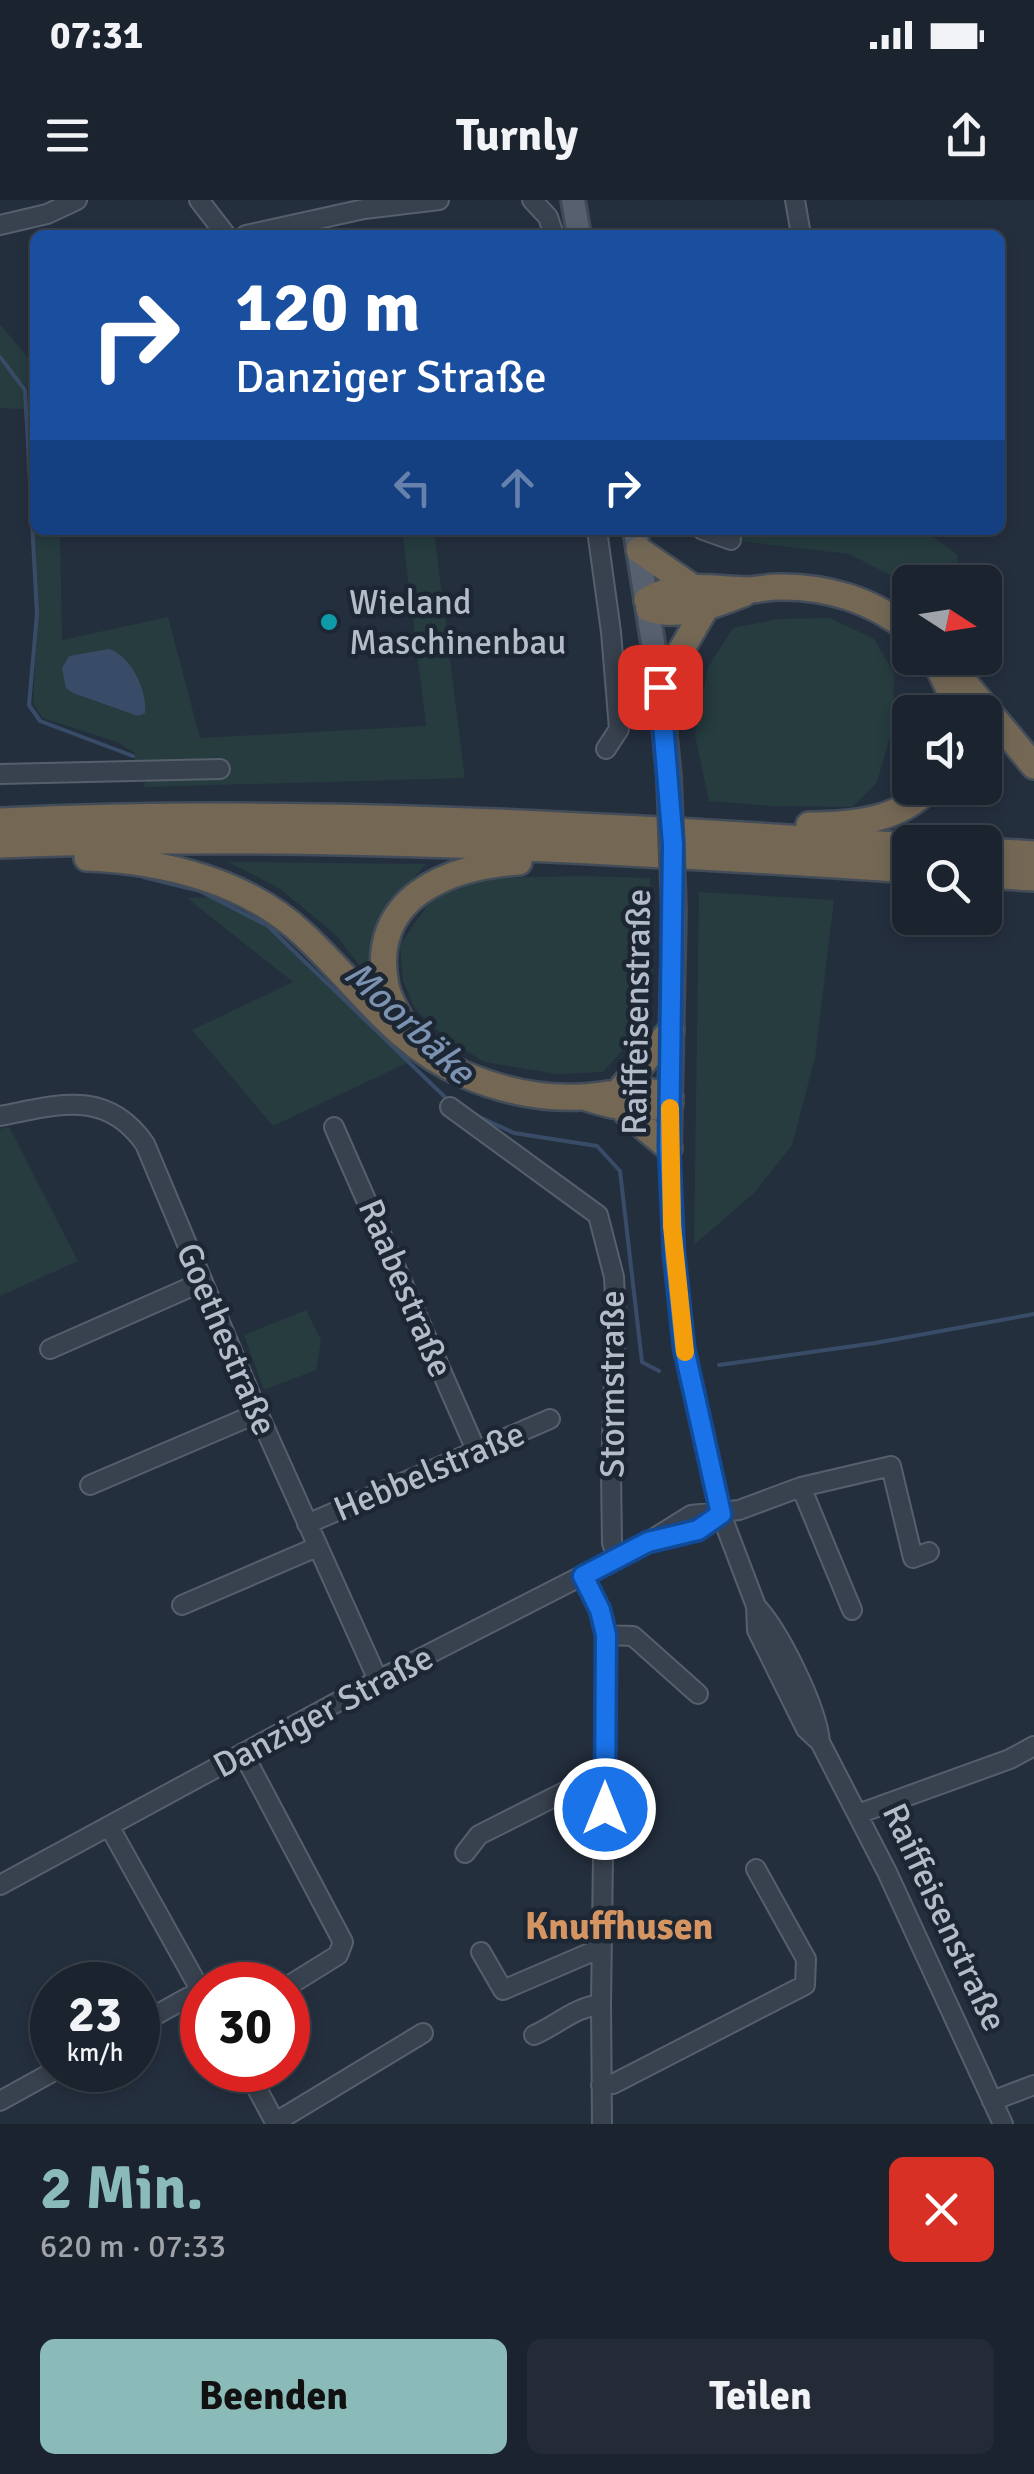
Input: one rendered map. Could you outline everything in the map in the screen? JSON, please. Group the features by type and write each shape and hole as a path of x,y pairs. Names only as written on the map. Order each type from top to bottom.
{"highway":[{"path":"637,540 690,586"},
{"path":"751,590 705,609 664,612 648,604 659,594 690,586 800,588 853,598 892,619"},
{"path":"660,687 705,609"},
{"path":"958,675 1034,766"},
{"path":"414,1044 386,986 384,964 392,926 414,895 448,875 471,867 531,862 622,864 652,842 702,822 832,825 860,822 906,805"},
{"path":"0,821 331,818 652,842 892,868"},
{"path":"0,846 170,842 892,846"},
{"path":"1002,851 1034,854"},
{"path":"0,857 111,859 162,866 234,889 272,910 303,934 384,1020 458,1072 511,1091 621,1099 656,1091 670,1100"},
{"path":"1002,876 1034,878"},
{"path":"621,1099 671,1030"},
{"path":"621,1099 669,1148"}],"main road":[{"path":"573,200 578,230"},
{"name":"Raiffeisenstraße","path":"637,540 660,687 669,777 674,910 669,1148"}],"street":[{"path":"0,225 47,214 77,200"},
{"path":"199,200 222,230"},
{"path":"265,230 362,205 440,200"},
{"path":"532,200 548,218 552,230"},
{"path":"795,200 800,230"},
{"path":"598,535 611,632 618,729 606,749"},
{"path":"717,535 731,540"},
{"path":"0,774 220,769"},
{"name":"Goethestraße","path":"0,1116 65,1104 104,1109 120,1118 145,1144 316,1547 378,1680"},
{"name":"Stormstraße","path":"450,1107 598,1215 614,1277 616,1304 611,1472 612,1543 617,1557"},
{"name":"Raabestraße","path":"334,1126 476,1450"},
{"name":"Raiffeisenstraße","path":"669,1148 684,1348 721,1514 756,1606 757,1630 806,1729 820,1742 858,1814 1003,2124"},
{"path":"50,1348 202,1282"},
{"path":"90,1485 258,1413"},
{"name":"Hebbelstraße","path":"307,1524 550,1419"},
{"name":"Danziger Straße","path":"0,1884 378,1680 648,1542 691,1515 721,1514 801,1487 891,1466 913,1558 929,1552"},
{"path":"801,1487 852,1610"},
{"path":"182,1605 316,1547"},
{"path":"583,1576 600,1610 606,1635 602,2124"},
{"path":"606,1635 633,1636 698,1694"},
{"path":"858,1814 1010,1760 1034,1746"},
{"path":"243,1753 343,1942 338,1954 310,1972"},
{"path":"465,1853 479,1835 596,1776 606,1776"},
{"path":"109,1826 186,1962"},
{"path":"600,2085 613,2084 805,1985 806,1959 756,1869"},
{"path":"482,1952 503,1990 601,1948"},
{"path":"534,2034 556,2026 578,2007 600,2004"},
{"path":"259,2092 276,2123 423,2033"},
{"path":"0,2101 30,2084"},
{"path":"992,2101 1034,2085"}],"green space":[{"path":"0,324 30,360 30,434 28,389 0,356"},
{"path":"0,360 24,391 25,409 0,408"},
{"path":"34,535 60,535 62,640 168,617 200,738 426,726 403,535 435,535 465,778 144,787 149,766 135,765 134,752 117,742 43,718 33,704 38,614"},
{"path":"717,535 931,535 957,555 958,565 892,565 892,576 849,554"},
{"path":"830,618 874,639 892,670 892,730 877,782 853,807 709,801 695,735 708,667 733,628 778,619"},
{"path":"228,862 426,864 387,916 374,984 336,935 279,888"},
{"path":"492,878 650,878 653,975 638,1033 603,1072 558,1074 484,1062 445,1037 415,1009 403,981 400,945 431,900 459,886"},
{"path":"699,892 834,900 815,1058 792,1145 754,1193 694,1245"},
{"path":"211,897 268,926 409,1062 273,1126 192,1030 293,982 187,898"},
{"path":"9,1127 78,1261 0,1296 0,1129"},
{"path":"306,1310 321,1340 316,1370 264,1390 244,1335"}],"water":[{"path":"109,649 124,659 136,675 145,713 138,716 66,688 62,668 69,656"}],"waterway":[{"path":"0,357 25,390 30,483"},
{"path":"33,535 37,614 29,705 40,721 133,756"},
{"name":"Moorbäke","path":"143,877 200,891 268,926 448,1100"},
{"name":"Moorbäke","path":"473,1114 514,1133 597,1146 620,1171 642,1362 659,1371"},
{"path":"719,1365 875,1343 1034,1314"}],"slow traffic":[{"path":"670,1108 672,1226 685,1352"}],"place":[{"name":"Wieland Maschinenbau","path":"329,622"}],"district":[{"name":"Knuffhusen","path":"619,1926"}],"route":[{"path":"605,1809 606,1635 600,1610 583,1576 648,1542 698,1530 721,1514 684,1348 674,1254 669,1148 673,844 660,687"}]}
